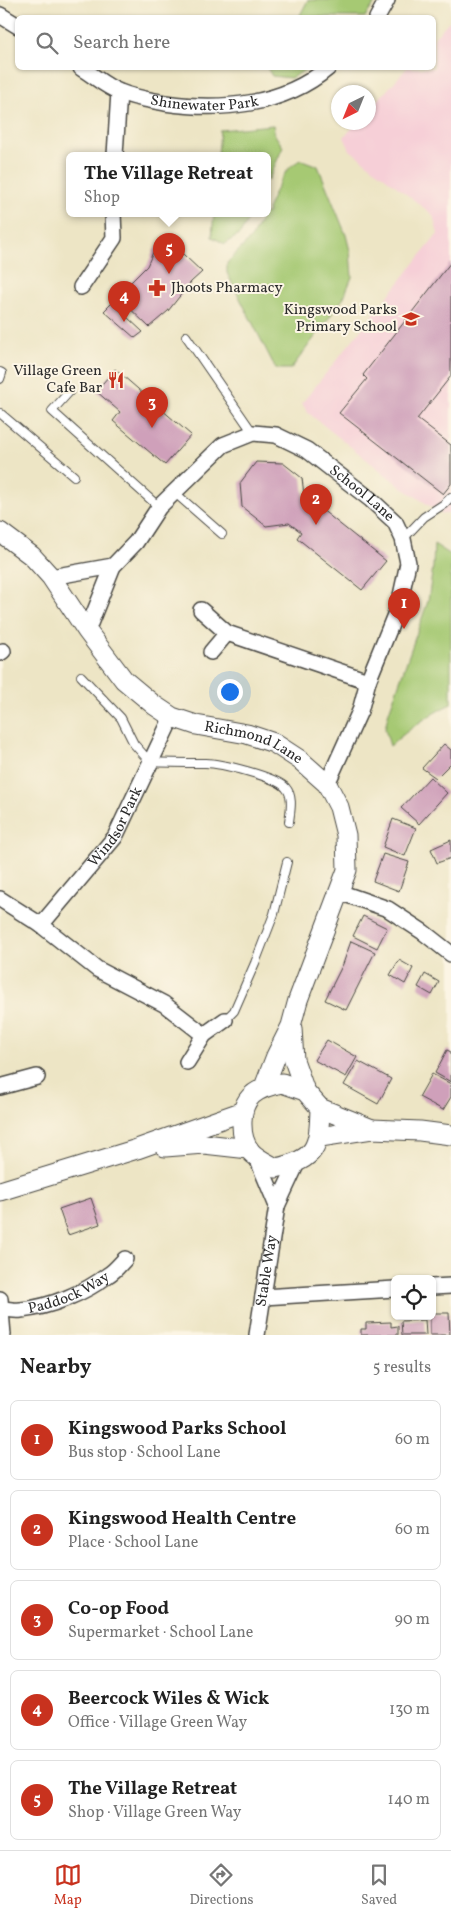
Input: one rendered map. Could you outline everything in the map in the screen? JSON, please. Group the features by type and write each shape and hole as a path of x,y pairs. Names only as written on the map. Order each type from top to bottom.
{"street":[{"path":"379,15 387,0"},
{"path":"0,15 15,24"},
{"name":"Shinewater Park","path":"84,70 119,92 147,100 210,107 245,104 278,96 325,70"},
{"path":"115,152 119,92"},
{"path":"81,287 114,238 113,217"},
{"name":"School Lane","path":"87,631 113,566 136,542 159,506 223,445 253,433 276,435 307,450 370,499 395,522 403,538 408,563 399,605 368,681 360,711 327,784"},
{"name":"Richmond Lane","path":"0,532 32,556 51,577 87,631 124,680 154,705 172,717 196,725 247,734 274,744 300,760 327,784 339,807 346,835 347,870 298,1000 291,1026 276,1056 264,1087"},
{"path":"51,577 113,566"},
{"path":"201,610 227,633 368,681"},
{"path":"211,652 227,633"},
{"name":"Windsor Park","path":"41,925 115,837 172,717"},
{"path":"339,892 388,908 451,954"},
{"path":"0,898 41,925 97,969 164,1004 204,1035"},
{"path":"186,1062 204,1035 225,1020"},
{"name":"Richmond Lane","path":"291,1026 294,1060 305,1091"},
{"path":"0,1087 37,1077"},
{"path":"277,1206 253,1153 242,1135 242,1112 247,1099 264,1087 282,1083 305,1091 320,1108 372,1129"},
{"path":"137,1149 204,1144 253,1153 276,1168 297,1163 311,1152 320,1137 320,1108"},
{"path":"0,1191 137,1149 242,1112"},
{"path":"320,1137 372,1129 420,1131 451,1135"},
{"name":"Stable Way","path":"257,1335 277,1206 297,1163"},
{"name":"Paddock Way","path":"4,1335 1,1304 20,1310 43,1305 69,1296 88,1288 109,1275 126,1259"},
{"path":"436,1287 451,1286"},
{"path":"263,1297 391,1289"}],"lane":[{"path":"186,336 253,433"},
{"path":"0,372 2,373 0,379"},
{"path":"70,391 52,411 159,506"},
{"path":"0,413 74,476"},
{"path":"174,492 222,534"},
{"path":"403,538 424,517 451,497"},
{"path":"81,676 121,718 134,744 150,762 207,763 274,780 286,788 290,797 289,822"},
{"path":"225,1020 234,1011 255,963 274,914 287,862"}],"shaded area":[{"name":"Kingswood Parks Primary School","path":"449,21 451,22 451,514 442,514 401,487 307,412 302,403 438,234 433,215 350,150 344,137 350,130 376,130 376,102 405,70 436,70 436,36"}],"green space":[{"path":"308,0 377,0 366,15 300,15"},
{"path":"268,70 305,70 291,78 272,76"},
{"path":"273,125 275,135 283,147 271,174 271,152 218,152 220,130"},
{"path":"302,160 318,166 346,235 350,251 352,277 343,299 291,369 276,369 227,273 227,263 252,237 262,217 271,217 271,201 285,173"},
{"path":"214,217 250,217 240,234 225,244 212,237"},
{"path":"434,544 451,555 451,704 419,723 390,746 385,729 388,715 428,601"}],"building":[{"path":"166,238 202,272 191,282 168,311 149,327 117,296 147,266 154,250"},
{"path":"451,262 451,376 417,419 451,445 451,484 443,494 339,413 367,379 363,375"},
{"path":"112,303 143,332 135,338 104,311"},
{"path":"115,369 191,435 165,465 113,421 120,412 96,391"},
{"path":"256,462 283,463 302,478 305,503 318,513 321,509 386,561 362,590 297,538 301,532 289,523 266,526 242,507 240,483"},
{"path":"444,744 451,750 451,763 436,778 422,768"},
{"path":"430,777 447,793 419,824 401,808"},
{"path":"393,819 416,828 405,856 383,847"},
{"path":"451,840 451,858 437,863 431,849"},
{"path":"383,854 409,862 399,891 373,881"},
{"path":"363,916 387,928 377,948 353,936"},
{"path":"351,941 375,952 346,1010 325,1000 343,964"},
{"path":"399,960 413,968 405,984 390,975"},
{"path":"425,974 439,982 432,995 418,987"},
{"path":"327,1040 357,1057 346,1077 314,1060"},
{"path":"447,1050 451,1052 451,1082 435,1073"},
{"path":"358,1061 391,1079 378,1104 344,1085"},
{"path":"432,1074 451,1084 451,1097 443,1110 419,1097"},
{"path":"91,1198 100,1224 68,1235 59,1209"},
{"path":"436,1313 449,1313 450,1335 430,1335 430,1320 436,1320"},
{"path":"425,1320 426,1335 402,1335 401,1321"},
{"path":"391,1322 391,1327 398,1326 398,1335 361,1335 361,1329 366,1329 366,1323"}],"place":[{"name":"The Village Retreat","path":"169,274"},
{"name":"Jhoots Pharmacy","path":"157,288"},
{"name":"Kingswood Parks Primary School","path":"411,319"},
{"name":"Beercock Wiles & Wick","path":"124,322"},
{"name":"Village Green Cafe Bar","path":"116,380"},
{"name":"Co-op Food","path":"152,428"},
{"name":"Kingswood Health Centre","path":"316,525"},
{"name":"Kingswood Parks School","path":"404,629"}]}
